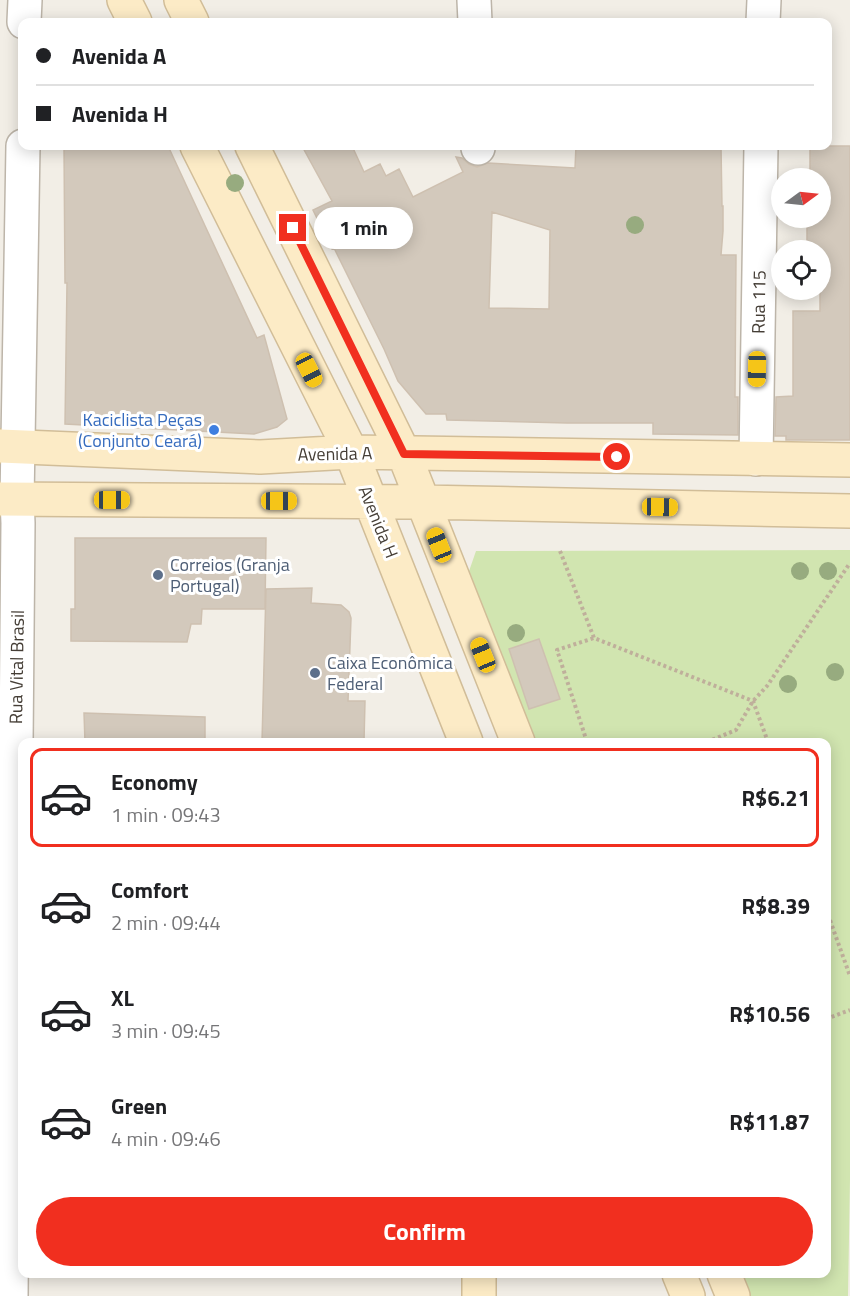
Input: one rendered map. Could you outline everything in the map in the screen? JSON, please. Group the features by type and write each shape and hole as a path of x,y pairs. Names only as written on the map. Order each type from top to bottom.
{"street":[{"path":"24,18 25,0"},
{"path":"124,0 133,18"},
{"path":"181,0 190,18"},
{"path":"474,0 475,18"},
{"path":"763,18 764,0"},
{"name":"Rua Vital Brasil","path":"11,1296 18,547 8,499 22,150"},
{"name":"Avenida H","path":"199,150 351,452 464,738"},
{"path":"254,150 404,454 516,738"},
{"name":"Rua 115","path":"756,459 761,150"},
{"name":"Avenida A","path":"9,446 260,457 351,452 850,460"},
{"path":"8,499 370,501 850,511"},
{"path":"478,1296 479,1278"},
{"path":"680,1278 687,1296"},
{"path":"726,1278 733,1296"}],"path":[{"path":"560,551 594,638"},
{"path":"717,738 736,730 753,701 767,686 850,563"},
{"path":"587,738 557,650 594,638 753,701 767,738"},
{"path":"831,923 850,976"},
{"path":"831,1017 850,1010"}],"green space":[{"path":"850,550 848,1296 738,1296 731,1278 831,1278 831,738 527,738 467,577 476,551"}],"building":[{"path":"832,146 850,146 850,440 786,440 786,436 775,436 776,397 793,396 793,311 820,311 820,300 831,300 831,240 807,240 807,228 831,228 831,168 810,168 810,150 832,150"},
{"path":"64,150 170,150 257,338 264,335 287,419 277,427 254,434 65,424 67,283 65,283"},
{"path":"304,150 354,150 364,172 380,164 386,176 399,169 413,197 463,172 456,157 477,167 488,163 575,168 576,150 721,150 723,231 721,255 736,255 735,397 738,397 738,435 653,434 653,423 447,420 446,414 426,414 398,381 334,248 332,249 313,210 332,201","holes":["492,212 550,230 549,309 489,308"]},
{"path":"75,538 266,538 265,609 202,609 201,624 191,624 187,642 71,641 71,609 75,609"},
{"path":"312,588 311,603 341,605 349,612 351,618 348,701 365,701 364,738 262,738 266,589"},
{"path":"539,639 560,699 529,709 509,649"},
{"path":"84,713 205,717 205,738 85,738"}],"place":[{"name":"Kaciclista Peças (Conjunto Ceará)","path":"214,430"},
{"name":"Correios (Granja Portugal)","path":"158,575"},
{"name":"Caixa Econômica Federal","path":"315,673"}],"route":[{"path":"293,228 404,454 617,457"}]}
